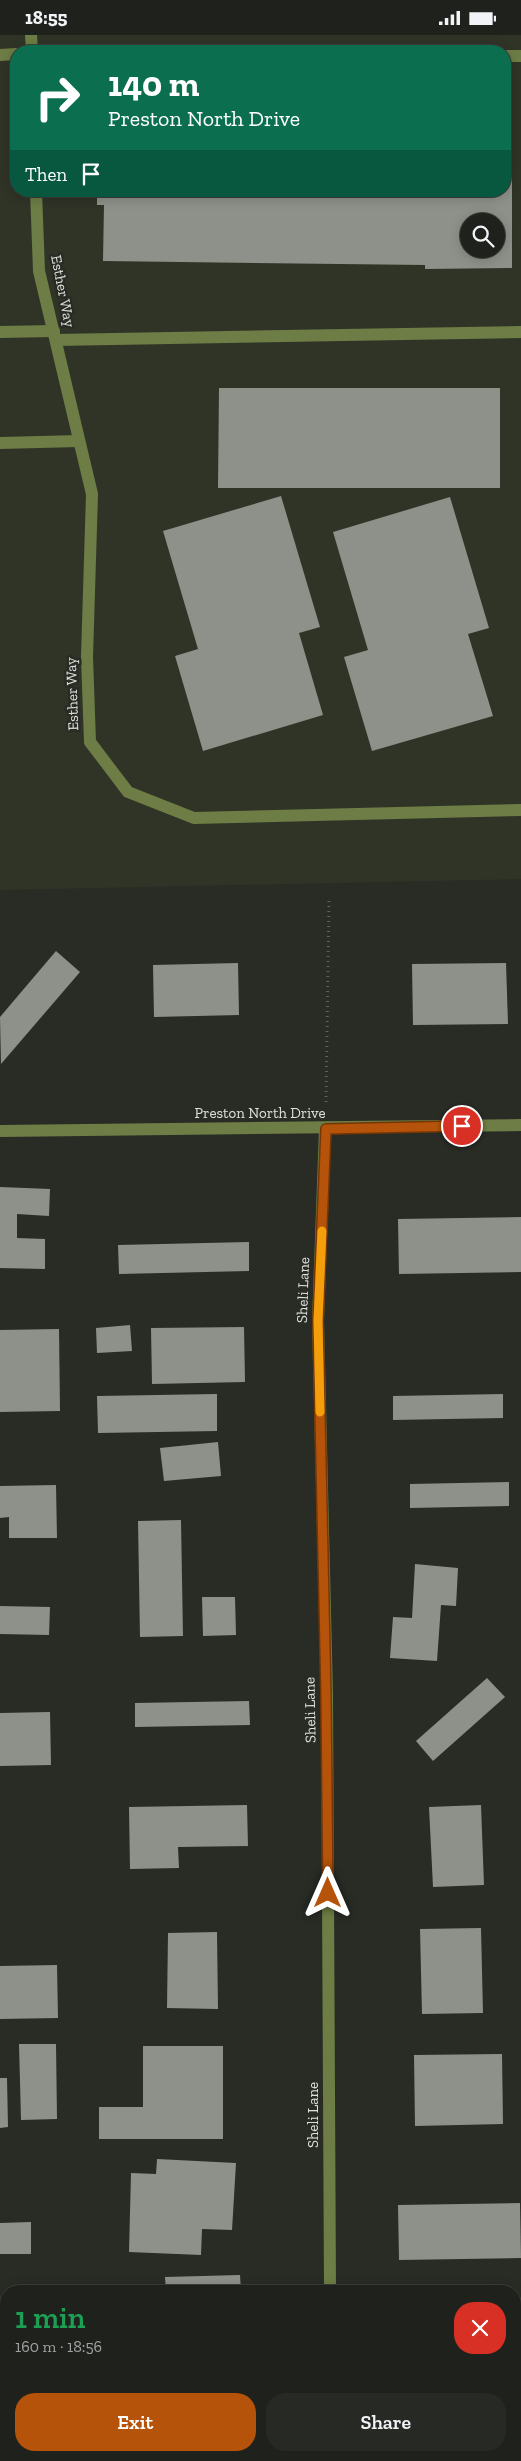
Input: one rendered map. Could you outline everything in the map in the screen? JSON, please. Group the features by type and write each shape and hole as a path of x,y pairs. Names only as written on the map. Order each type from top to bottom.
{"street":[{"name":"Esther Way","path":"36,197 39,271 92,494 87,657 90,742 128,792 194,818 521,810"},
{"path":"0,332 55,336 521,332"},
{"path":"0,443 79,441"},
{"name":"Preston North Drive","path":"0,1131 326,1129 521,1125"},
{"name":"Sheli Lane","path":"326,1129 318,1321 327,1705 330,2285"}],"path":[{"path":"326,1129 329,898"}],"shaded area":[{"path":"0,35 521,35 521,879 0,890"}],"building":[{"path":"512,136 512,268 425,269 425,265 103,261 104,205 97,205 97,197 511,197"},
{"path":"219,388 500,388 500,488 218,488"},
{"path":"281,496 320,627 299,633 323,715 203,751 175,656 198,649 163,531"},
{"path":"450,497 489,628 468,634 493,716 372,751 344,657 368,650 333,532"},
{"path":"56,951 80,972 1,1064 0,1017"},
{"path":"238,963 239,1015 154,1017 153,965"},
{"path":"506,963 508,1024 413,1025 412,964"},
{"path":"0,1187 50,1189 49,1216 17,1214 17,1238 45,1239 45,1269 0,1268"},
{"path":"521,1217 521,1272 399,1274 398,1219"},
{"path":"249,1242 249,1271 119,1274 118,1245"},
{"path":"130,1325 132,1351 97,1353 96,1328"},
{"path":"244,1327 245,1382 152,1384 151,1328"},
{"path":"59,1329 60,1411 0,1412 0,1330"},
{"path":"217,1394 217,1431 98,1433 97,1396"},
{"path":"503,1394 503,1418 393,1420 393,1396"},
{"path":"218,1442 221,1476 164,1481 160,1448"},
{"path":"509,1482 509,1506 410,1508 410,1484"},
{"path":"56,1485 57,1538 9,1538 9,1517 0,1518 0,1486"},
{"path":"181,1520 183,1636 140,1637 138,1521"},
{"path":"415,1564 458,1568 456,1606 441,1605 437,1661 390,1658 393,1617 412,1618"},
{"path":"202,1597 235,1597 236,1635 203,1636"},
{"path":"0,1606 50,1607 49,1635 0,1634"},
{"path":"487,1678 505,1697 433,1761 416,1741"},
{"path":"249,1701 250,1725 135,1727 135,1703"},
{"path":"50,1712 51,1765 0,1766 0,1713"},
{"path":"247,1805 248,1846 178,1847 179,1868 130,1869 129,1807"},
{"path":"481,1805 484,1885 433,1887 429,1807"},
{"path":"481,1928 483,2013 422,2014 420,1929"},
{"path":"217,1932 218,2009 167,2008 168,1933"},
{"path":"57,1965 58,2018 0,2019 0,1966"},
{"path":"19,2044 56,2044 57,2119 21,2120"},
{"path":"143,2046 223,2046 223,2139 99,2139 99,2107 143,2107"},
{"path":"502,2054 503,2124 415,2126 414,2055"},
{"path":"0,2078 7,2078 8,2127 0,2128"},
{"path":"157,2159 236,2163 232,2230 202,2229 201,2255 129,2252 131,2173 156,2174"},
{"path":"520,2203 521,2258 399,2260 398,2205"},
{"path":"31,2222 31,2254 0,2254 0,2223"},
{"path":"240,2275 241,2285 166,2285 165,2277"}],"slow traffic":[{"path":"320,1412 318,1321 322,1231"}],"route":[{"path":"328,1893 318,1321 326,1129 462,1126"}]}
